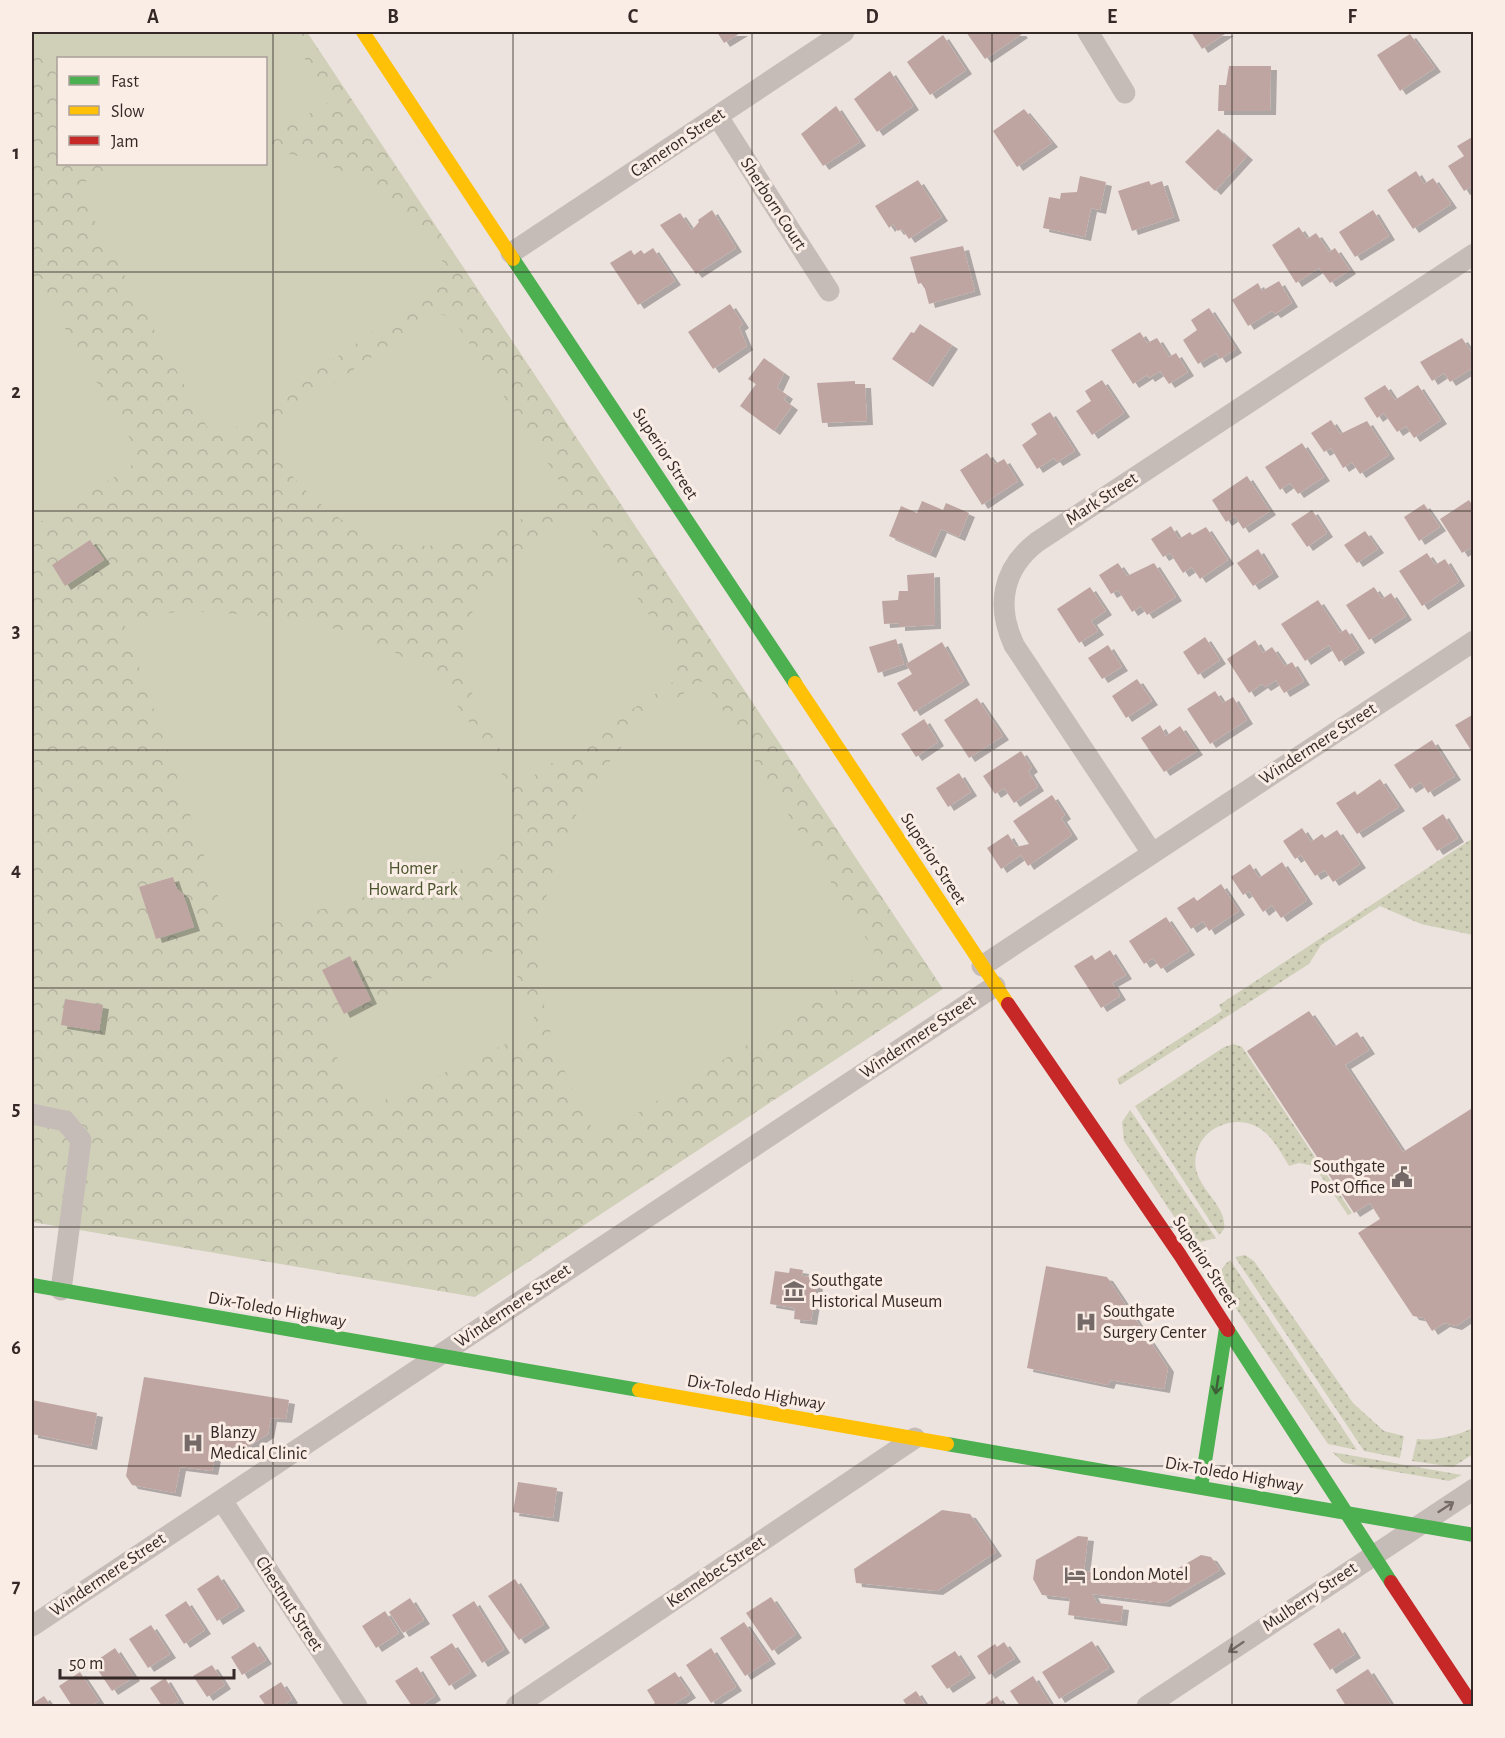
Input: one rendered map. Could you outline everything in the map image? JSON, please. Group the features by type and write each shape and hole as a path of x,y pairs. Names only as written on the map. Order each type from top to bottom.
{"street":[{"name":"Superior Street","path":"363,32 995,986 1180,1255 1343,1512 1473,1707"},
{"name":"Cameron Street","path":"511,253 844,32"},
{"path":"1089,32 1125,93"},
{"name":"Sherborn Court","path":"718,117 829,291"},
{"name":"Mark Street","path":"1152,853 1014,645 1003,611 1004,588 1013,569 1023,553 1037,542 1473,254"},
{"name":"Windermere Street","path":"982,966 1473,641"},
{"name":"Windermere Street","path":"32,1626 223,1502 437,1356 995,986"},
{"path":"32,1114 65,1121 81,1140 61,1290"},
{"name":"Dix-Toledo Highway","path":"32,1285 1473,1535"},
{"path":"1201,1488 1226,1328"},
{"name":"Kennebec Street","path":"516,1707 915,1438"},
{"name":"Mulberry Street","path":"1147,1707 1473,1489"},
{"name":"Chestnut Street","path":"223,1502 357,1707"}],"green space":[{"name":"Homer Howard Park","path":"32,32 307,32 943,989 475,1297 32,1222"},
{"path":"32,32 288,32 331,101 279,131 267,135 267,57 57,57 57,75 32,43"},
{"path":"267,146 341,170 376,193 406,216 453,276 227,434 207,427 76,186 121,165 267,165"},
{"path":"32,272 135,447 131,467 32,527"},
{"path":"435,313 452,317 568,494 502,528 455,542 407,546 379,541 346,523 318,502 293,477 261,434"},
{"path":"578,510 677,656 676,680 521,784 480,716 465,672 460,638 481,594 504,565 564,515"},
{"path":"182,611 281,618 345,632 376,643 405,658 432,678 455,702 494,759 505,780 512,802 514,824 511,838 498,859 242,932 227,922 123,620"},
{"path":"704,680 874,951 870,969 597,1138 560,1061 542,994 540,954 543,915 551,877 565,839 582,804 604,770 629,738 646,722"},
{"path":"1473,838 1473,935 1421,924 1380,906 1321,945 1309,964 1120,1085 1117,1079 1222,1011 1219,1005"},
{"path":"488,952 499,952 510,961 534,1012 534,1024 525,1035 374,1105 363,1103 355,1096 331,1044 330,1032 337,1022"},
{"path":"1234,1044 1242,1047 1352,1213 1348,1215 1314,1166 1299,1163 1289,1166 1265,1132 1249,1124 1230,1123 1215,1128 1206,1136 1199,1146 1195,1159 1196,1171 1224,1219 1224,1229 1219,1235 1135,1106 1224,1047"},
{"path":"1130,1110 1216,1238 1201,1242 1186,1235 1124,1141 1122,1122"},
{"path":"1245,1255 1254,1261 1353,1403 1384,1431 1404,1436 1400,1458 1364,1451 1235,1257"},
{"path":"1230,1260 1357,1450 1328,1444 1222,1288 1221,1272"},
{"path":"1473,1428 1473,1454 1453,1467 1412,1461 1417,1439 1446,1437"},
{"path":"1332,1452 1462,1475 1449,1481 1344,1463"}],"building":[{"path":"717,32 742,32 724,43"},
{"path":"966,32 1020,32 1022,34 985,59"},
{"path":"1191,32 1228,32 1202,49"},
{"path":"1410,34 1435,68 1400,91 1377,55"},
{"path":"943,35 966,70 930,95 907,62"},
{"path":"1229,66 1271,66 1270,111 1218,111 1219,85 1226,85"},
{"path":"890,71 913,106 877,132 854,99"},
{"path":"836,106 860,142 823,166 801,134"},
{"path":"1024,109 1052,143 1017,167 993,131"},
{"path":"1218,129 1247,156 1215,191 1185,162"},
{"path":"1474,136 1474,185 1464,191 1448,166 1464,156 1457,146"},
{"path":"1416,171 1424,184 1433,178 1451,204 1413,229 1387,190"},
{"path":"1080,176 1106,182 1100,210 1091,208 1085,237 1043,228 1049,197 1060,199 1061,193 1077,192"},
{"path":"918,180 942,217 909,239 902,229 898,231 893,224 889,228 875,206"},
{"path":"1149,181 1151,185 1162,181 1174,217 1132,231 1118,191"},
{"path":"712,210 736,248 696,274 660,225 680,213 692,230 699,222 698,220"},
{"path":"1373,210 1389,236 1355,257 1339,232"},
{"path":"1299,227 1307,239 1316,233 1329,252 1335,248 1350,270 1330,283 1319,268 1296,283 1272,245"},
{"path":"963,246 975,291 929,304 925,289 921,283 918,284 910,257"},
{"path":"653,248 675,281 638,305 610,263 631,250 634,255 641,250 644,254"},
{"path":"1279,281 1292,303 1275,314 1272,311 1248,326 1232,300 1258,283 1262,291"},
{"path":"730,304 743,324 739,327 747,346 713,369 688,332"},
{"path":"1209,308 1236,349 1220,359 1216,353 1198,364 1183,340 1197,330 1191,320"},
{"path":"920,324 952,345 927,383 892,359 911,332 914,333"},
{"path":"1140,332 1147,343 1157,338 1169,357 1176,353 1188,372 1169,384 1160,371 1149,378 1147,375 1133,384 1111,350"},
{"path":"1462,338 1474,356 1474,367 1450,382 1444,373 1432,381 1420,362"},
{"path":"764,358 784,373 777,388 787,395 784,400 792,406 774,431 740,406 756,384 748,379"},
{"path":"1102,380 1124,413 1092,435 1076,411 1091,401 1085,391"},
{"path":"855,381 855,384 865,384 867,421 822,423 817,383"},
{"path":"1385,385 1395,400 1418,385 1441,420 1414,438 1406,426 1397,432 1384,413 1377,418 1364,398"},
{"path":"1050,412 1075,451 1057,462 1054,458 1037,469 1022,445 1037,434 1031,424"},
{"path":"1331,420 1340,434 1367,421 1389,455 1360,474 1352,462 1343,468 1331,448 1324,452 1311,433"},
{"path":"1302,443 1324,477 1298,494 1290,483 1280,490 1265,467"},
{"path":"987,453 995,464 1004,459 1018,481 982,505 960,470"},
{"path":"1247,476 1270,511 1243,529 1235,516 1226,522 1212,500"},
{"path":"1469,500 1474,508 1474,546 1462,553 1440,519"},
{"path":"922,501 943,510 946,503 969,513 959,537 941,529 930,554 889,536 901,506 917,513"},
{"path":"1424,504 1440,527 1419,541 1404,517"},
{"path":"1312,510 1327,533 1307,547 1291,524"},
{"path":"1171,526 1179,539 1190,532 1192,535 1206,527 1228,560 1200,579 1192,567 1183,573 1170,553 1163,557 1151,539"},
{"path":"1365,531 1378,549 1357,563 1344,545"},
{"path":"90,540 104,560 65,586 52,565"},
{"path":"1258,549 1273,573 1253,586 1237,563"},
{"path":"1427,553 1435,565 1445,559 1459,582 1422,606 1399,571"},
{"path":"1118,563 1127,576 1154,563 1176,597 1147,615 1141,606 1132,612 1118,590 1111,594 1099,575"},
{"path":"934,573 935,625 899,627 899,623 884,624 882,601 898,600 899,591 908,591 907,575"},
{"path":"1090,587 1106,611 1091,621 1098,631 1079,643 1057,609"},
{"path":"1374,587 1382,599 1391,593 1406,616 1369,640 1346,605"},
{"path":"1318,600 1340,633 1346,629 1359,649 1339,662 1329,645 1305,661 1281,624"},
{"path":"1205,637 1220,660 1198,675 1183,652"},
{"path":"896,639 904,664 878,673 869,647"},
{"path":"1255,640 1263,653 1272,647 1285,666 1292,662 1304,681 1284,693 1276,680 1265,687 1262,684 1249,693 1227,659"},
{"path":"942,642 964,681 914,712 897,683 912,674 906,664"},
{"path":"1108,645 1122,667 1102,679 1088,658"},
{"path":"1137,679 1152,701 1126,718 1112,696"},
{"path":"1215,691 1223,703 1233,697 1247,720 1210,744 1187,709"},
{"path":"977,698 1003,736 969,758 944,720"},
{"path":"1474,714 1474,755 1455,725"},
{"path":"924,719 938,742 916,757 901,734"},
{"path":"1160,725 1166,736 1180,726 1197,751 1164,772 1141,738"},
{"path":"1432,740 1455,776 1428,793 1421,782 1410,789 1394,765"},
{"path":"1021,751 1032,768 1028,771 1038,787 1014,803 1004,788 995,794 983,776"},
{"path":"959,773 971,792 948,807 936,788"},
{"path":"1380,779 1399,807 1357,834 1336,803 1355,791 1357,795"},
{"path":"1052,795 1065,815 1061,818 1072,835 1028,866 1021,855 1001,869 987,848 1008,834 1016,847 1029,844 1013,821"},
{"path":"1443,814 1458,838 1437,851 1422,828"},
{"path":"1302,828 1311,842 1322,834 1325,838 1337,830 1360,864 1333,882 1325,870 1315,876 1301,855 1295,859 1283,841"},
{"path":"1282,862 1307,900 1281,918 1272,905 1263,912 1249,891 1243,895 1231,877 1250,864 1259,878"},
{"path":"173,877 177,889 183,894 194,927 156,939 139,887"},
{"path":"1221,884 1239,911 1209,931 1203,921 1191,929 1177,908 1194,897 1197,901"},
{"path":"1166,917 1189,951 1161,969 1153,958 1144,964 1129,941"},
{"path":"1110,950 1126,975 1112,983 1120,996 1101,1008 1074,966 1092,955 1095,960"},
{"path":"350,956 371,1000 344,1014 322,970"},
{"path":"65,999 103,1005 99,1031 61,1025"},
{"name":"Southgate Post Office","path":"1309,1011 1334,1047 1357,1032 1369,1050 1345,1065 1403,1152 1474,1107 1474,1314 1456,1326 1444,1323 1432,1331 1424,1318 1413,1316 1358,1233 1380,1219 1370,1203 1354,1213 1247,1051"},
{"name":"Southgate Surgery Center","path":"1046,1266 1107,1277 1168,1368 1164,1389 1110,1380 1108,1385 1027,1368"},
{"name":"Southgate Historical Museum","path":"790,1268 803,1270 802,1276 818,1278 811,1321 794,1319 795,1308 770,1304 775,1271 789,1273"},
{"name":"Blanzy Medical Clinic","path":"144,1377 289,1400 286,1419 271,1418 268,1434 235,1455 216,1453 212,1471 180,1467 175,1493 132,1485 126,1476"},
{"path":"32,1400 97,1413 91,1446 32,1434"},
{"path":"518,1482 557,1488 553,1518 513,1512"},
{"path":"942,1510 970,1514 996,1552 937,1591 856,1583 854,1569"},
{"name":"London Motel","path":"1078,1536 1088,1537 1084,1571 1158,1580 1201,1555 1211,1557 1220,1570 1164,1603 1092,1594 1097,1603 1123,1606 1121,1622 1068,1615 1070,1598 1042,1595 1033,1579 1036,1560"},
{"path":"218,1575 239,1607 217,1621 197,1589"},
{"path":"515,1579 544,1624 519,1640 488,1596"},
{"path":"771,1597 796,1634 772,1651 746,1613"},
{"path":"410,1598 424,1620 403,1633 389,1612"},
{"path":"186,1601 205,1630 184,1644 165,1615"},
{"path":"474,1601 504,1649 482,1663 452,1615"},
{"path":"385,1611 399,1633 376,1648 362,1626"},
{"path":"744,1622 770,1660 745,1676 720,1638"},
{"path":"151,1625 170,1654 148,1668 129,1639"},
{"path":"1339,1628 1355,1654 1330,1670 1313,1644"},
{"path":"1092,1641 1109,1668 1059,1699 1042,1672"},
{"path":"254,1642 266,1660 242,1675 231,1657"},
{"path":"1004,1642 1015,1658 989,1675 977,1656 995,1644 997,1647"},
{"path":"452,1643 471,1672 449,1686 430,1657"},
{"path":"115,1648 134,1677 112,1691 93,1663"},
{"path":"711,1648 736,1687 711,1703 686,1665"},
{"path":"955,1651 970,1674 947,1689 931,1666"},
{"path":"212,1665 225,1685 207,1697 193,1676"},
{"path":"417,1667 435,1696 420,1706 412,1706 395,1681"},
{"path":"1368,1669 1392,1706 1346,1706 1336,1690"},
{"path":"80,1672 99,1701 90,1706 72,1706 59,1686"},
{"path":"675,1672 690,1694 671,1706 650,1706 655,1703 647,1690"},
{"path":"1033,1676 1051,1705 1020,1706 1010,1691"},
{"path":"165,1678 179,1701 171,1706 162,1706 150,1688"},
{"path":"281,1682 292,1699 282,1706 266,1706 259,1696"},
{"path":"916,1691 926,1706 907,1706 903,1700"},
{"path":"44,1696 51,1706 32,1706 32,1704"},
{"path":"997,1696 1004,1706 982,1706"}],"traffic: fast":[{"path":"513,259 795,683"},
{"path":"32,1285 639,1390"},
{"path":"1201,1487 1226,1328"},
{"path":"1228,1330 1391,1582"},
{"path":"947,1444 1474,1535"}],"traffic: slow":[{"path":"363,32 513,259"},
{"path":"795,683 1008,1004"},
{"path":"639,1390 947,1444"}],"traffic: jam":[{"path":"1008,1004 1180,1255 1228,1330"},
{"path":"1391,1582 1473,1706"}],"place":[{"name":"Southgate Post Office","path":"1402,1177"},
{"name":"Southgate Historical Museum","path":"794,1291"},
{"name":"Southgate Surgery Center","path":"1086,1322"},
{"name":"Blanzy Medical Clinic","path":"193,1443"},
{"name":"London Motel","path":"1075,1575"}]}
